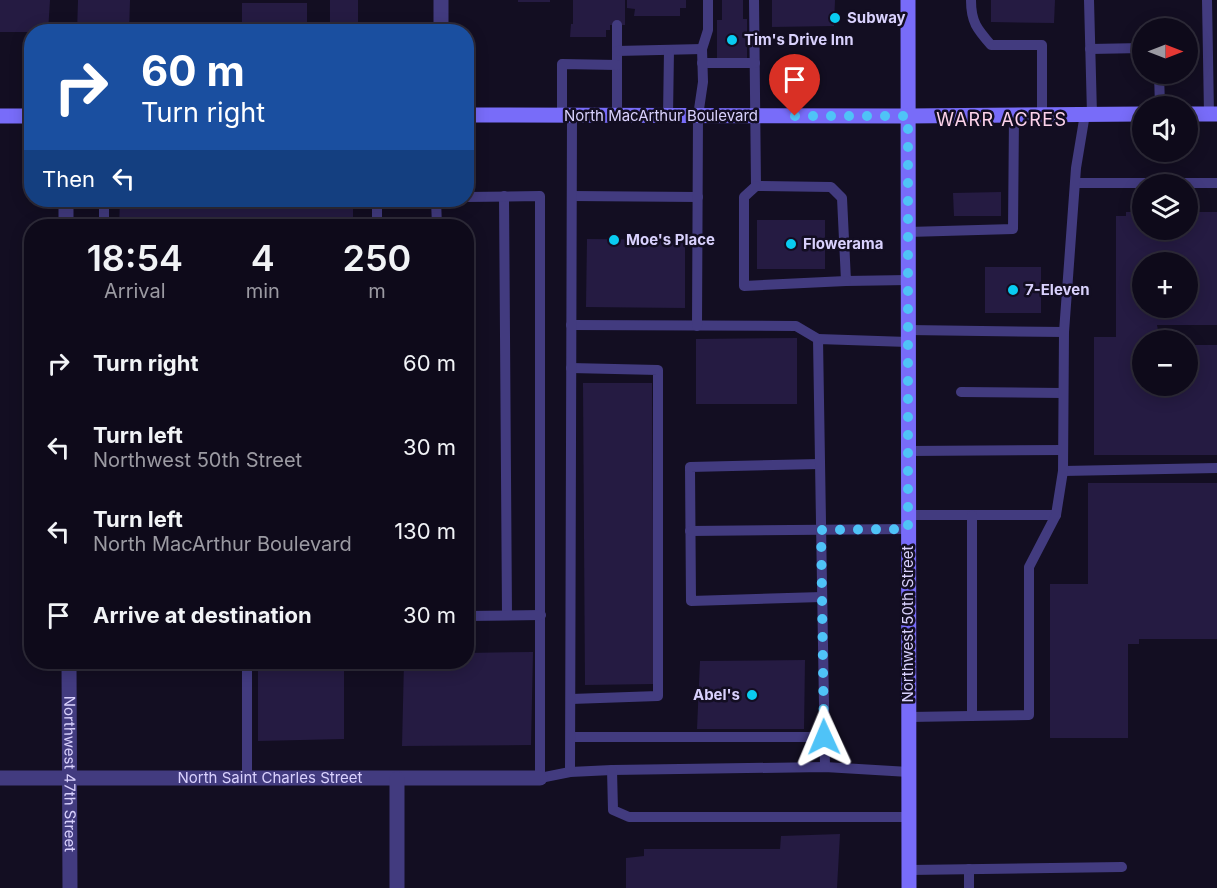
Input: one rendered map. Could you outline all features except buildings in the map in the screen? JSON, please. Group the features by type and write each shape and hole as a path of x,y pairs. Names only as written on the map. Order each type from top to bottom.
{"main road":[{"name":"Northwest 50th Street","path":"908,0 909,888"},
{"name":"North MacArthur Boulevard","path":"474,115 1132,114"},
{"path":"0,116 24,116"}],"street":[{"path":"441,0 441,24"},
{"name":"Northwest 47th Street","path":"69,669 70,888"},
{"name":"North Saint Charles Street","path":"0,778 540,778"},
{"path":"397,778 397,888"}],"lane":[{"path":"698,326 698,116 703,82 702,49 708,30 708,0"},
{"path":"754,0 756,186"},
{"path":"971,0 971,16 977,29 991,45 1042,45 1042,115"},
{"path":"909,717 1029,715 1029,567 1056,515 1063,471 1064,332 1075,183 1088,114 1089,0"},
{"path":"1207,0 1213,114"},
{"path":"616,25 617,115"},
{"path":"1090,49 1132,48"},
{"path":"616,51 702,49"},
{"path":"668,116 669,50"},
{"path":"702,63 755,63"},
{"path":"570,772 572,196 562,64 616,65"},
{"path":"908,232 1013,229 1014,115"},
{"path":"1075,183 1217,183"},
{"path":"846,281 842,198 831,187 756,186 744,197 744,286 908,280"},
{"path":"504,196 507,615"},
{"path":"474,197 540,196 540,778 570,772 612,770 825,768 909,772"},
{"path":"572,196 698,197"},
{"path":"571,325 796,326 818,339 1064,332"},
{"path":"818,339 825,768"},
{"path":"571,368 658,370 658,696 571,699"},
{"path":"961,392 1062,393"},
{"path":"908,451 1063,450"},
{"path":"820,464 690,467 691,601 822,597"},
{"path":"1063,471 1217,468"},
{"path":"690,531 821,530 972,515 1056,515"},
{"path":"972,515 972,715"},
{"path":"474,616 541,615"},
{"path":"247,669 247,778"},
{"path":"571,737 824,737"},
{"path":"612,770 613,810 629,817 909,817"},
{"path":"909,870 1122,867"},
{"path":"969,869 969,888"}],"place":[{"name":"Subway","path":"835,18"},
{"name":"Tim's Drive Inn","path":"732,40"},
{"name":"Moe's Place","path":"614,240"},
{"name":"Flowerama","path":"791,244"},
{"name":"7-Eleven","path":"1013,290"},
{"name":"Abel's","path":"752,695"}],"district":[{"name":"WARR ACRES","path":"1002,120"}],"route":[{"path":"795,116 908,116 908,529 821,530 824,737"}]}
